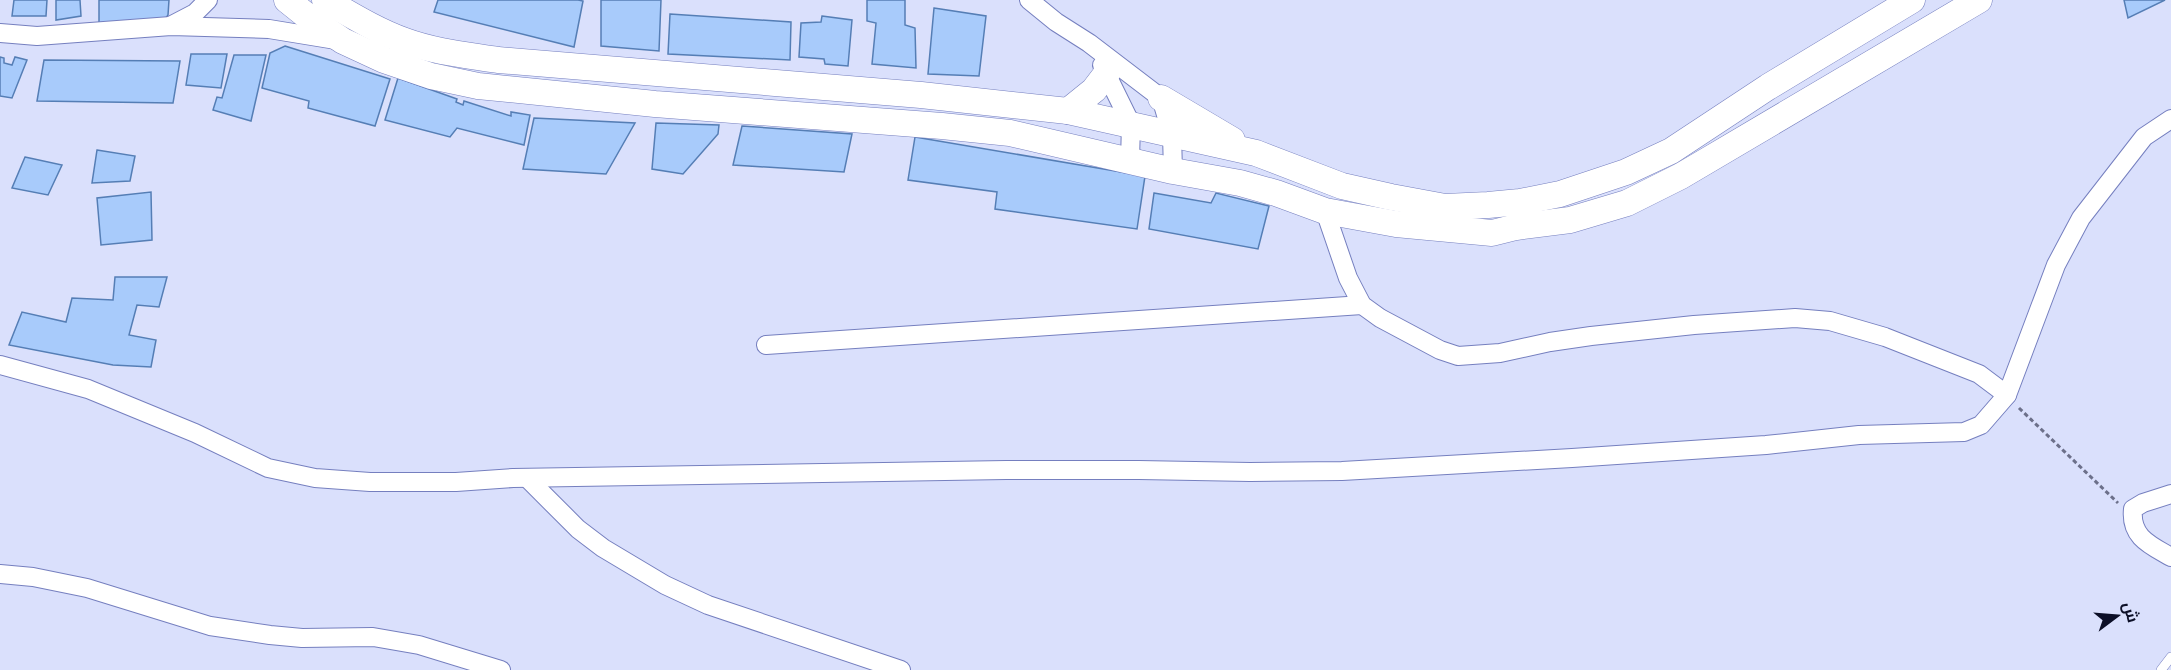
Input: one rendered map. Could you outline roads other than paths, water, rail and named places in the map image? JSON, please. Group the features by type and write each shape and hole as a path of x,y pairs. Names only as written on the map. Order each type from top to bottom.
{"main road":[{"path":"287,0 343,41 384,60 431,76 477,86 655,104 999,132 1276,193 1325,211 1396,224 1492,233 1516,227 1570,220 1627,203 1681,176 1979,0"},
{"path":"325,0 368,24 405,41 428,48 498,60 921,94 1068,111 1256,153 1342,186 1445,207 1520,202 1560,194 1626,172 1671,151 1768,87 1912,0"},
{"path":"1068,111 1094,90 1107,73"},
{"path":"1161,98 1256,153"},
{"path":"1671,151 1681,176"}],"street":[{"path":"171,26 195,13 208,0"},
{"path":"1029,0 1161,98 1172,135 1173,171"},
{"path":"0,33 37,36 171,26 269,29 343,41"},
{"path":"1089,43 1107,73 1131,124 1130,160"},
{"path":"0,364 87,389 195,433 268,468 315,478 370,482 1006,470 1250,472 1466,465 1766,445 1859,435 1964,432 1981,425 2007,395 2056,265 2081,219 2144,136 2171,119"},
{"path":"1325,211 1348,278 1362,305 1380,318 1440,350 1466,356 1500,353 1591,336 1694,325 1795,318 1830,321 1885,337 1979,375 2007,395"},
{"path":"766,345 1362,305"},
{"path":"527,478 578,529 603,548 665,585 708,605 901,670"},
{"path":"2171,494 2143,503 2133,509 2132,523 2138,535 2148,544 2171,557"},
{"path":"0,574 87,588 210,626 302,638 374,637 419,645 501,670"}],"lane":[{"path":"2161,670 2171,657"}]}
